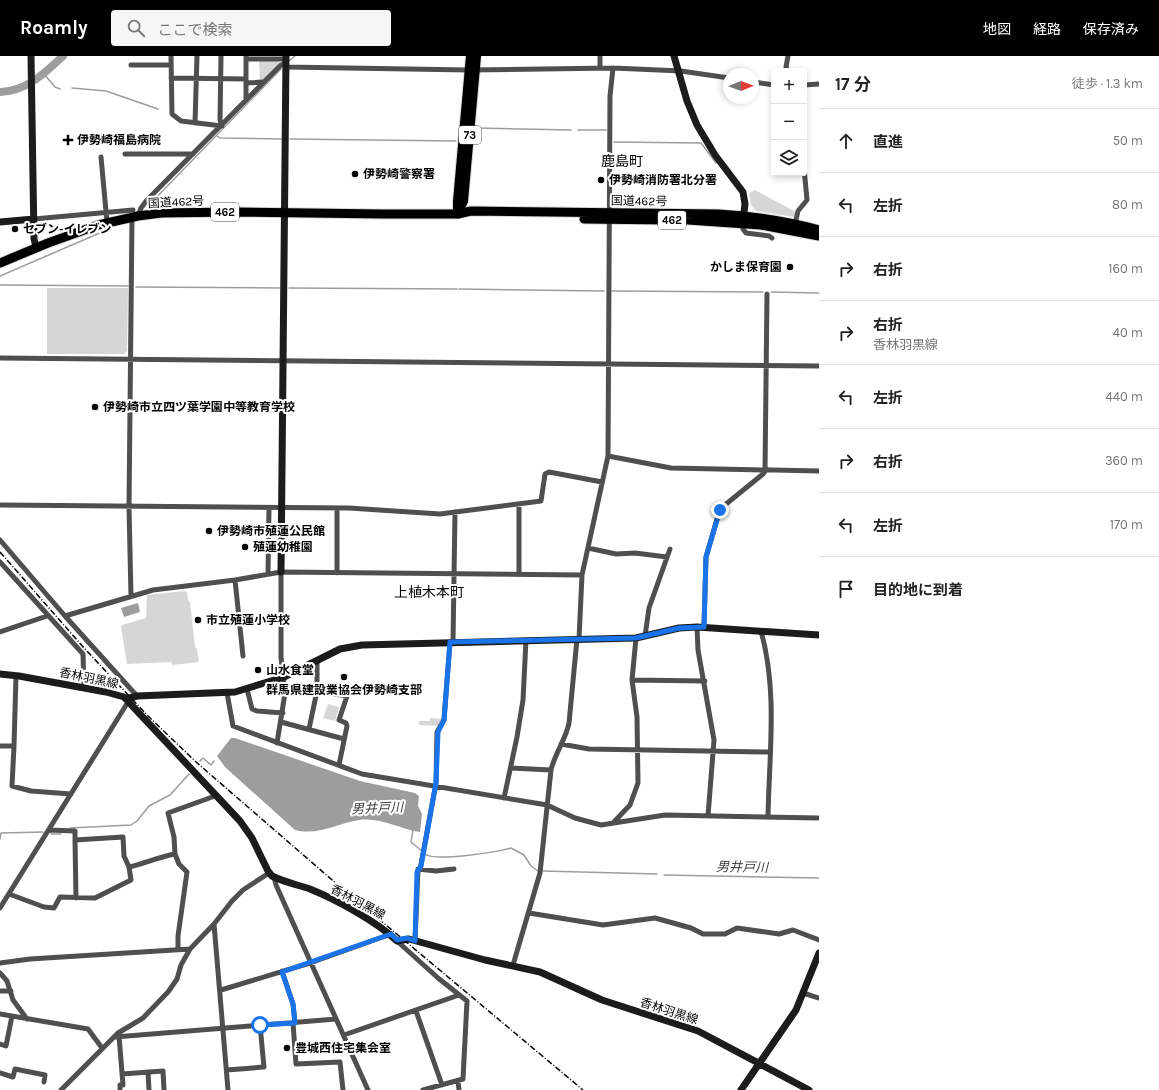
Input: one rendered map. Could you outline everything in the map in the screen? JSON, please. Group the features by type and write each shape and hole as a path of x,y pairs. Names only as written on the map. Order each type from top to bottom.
{"highway":[{"name":"国道462号","path":"0,263 36,247 134,214 189,212 458,214 471,211 744,219 795,224 819,230"},
{"name":"国道462号","path":"744,219 819,236"}],"main road":[{"name":"73","path":"458,214 457,201 472,70 470,56"},
{"name":"73","path":"472,70 478,56"}],"street":[{"path":"31,56 34,219 36,247"},
{"path":"171,56 172,114 181,122 222,126"},
{"path":"195,123 197,56"},
{"path":"221,56 220,120 222,126"},
{"path":"600,56 600,68"},
{"path":"674,56 687,101 701,134 743,192 745,204 743,229 746,233 769,236 772,238"},
{"path":"786,68 788,56"},
{"path":"246,100 246,57 286,61 472,70 613,68 678,70 723,77"},
{"path":"0,222 106,213 134,214 286,61"},
{"path":"277,742 283,713 285,693 282,657 281,508 284,361 286,61"},
{"path":"131,65 171,65"},
{"path":"513,965 540,873 551,770 555,755 568,731 578,639 582,575 608,456 610,96 613,68"},
{"path":"171,78 264,82"},
{"path":"759,83 771,84"},
{"path":"807,85 819,84"},
{"path":"125,154 193,154"},
{"path":"101,157 107,222"},
{"path":"795,224 798,211 807,200 805,176"},
{"path":"131,596 129,506 134,214"},
{"path":"708,816 714,740 705,681 698,650 706,557 720,510 765,471 767,294"},
{"path":"0,358 819,366"},
{"path":"608,456 671,468 819,471"},
{"path":"0,505 337,508 440,514 541,501 545,474 549,472 602,482"},
{"path":"519,504 519,574"},
{"path":"268,574 269,508"},
{"path":"337,508 337,573"},
{"path":"415,941 417,872 418,869 420,870 424,852 435,787 438,732 444,720 452,642 454,512"},
{"path":"0,540 65,616 137,696"},
{"path":"588,548 616,554 635,553 667,557"},
{"path":"645,636 649,608 670,549"},
{"path":"0,562 47,616 83,654 84,688"},
{"path":"65,616 154,590 235,580 281,572 582,575"},
{"path":"235,580 243,656"},
{"path":"0,632 47,616"},
{"path":"0,908 72,794 127,700 137,696 227,693 247,689 284,677 340,649 362,645 636,638 679,628 700,627 819,636"},
{"path":"761,631 771,681 768,817"},
{"path":"613,824 630,805 638,783 637,717 632,680 636,638"},
{"path":"504,798 523,700 526,640"},
{"path":"309,729 317,691 316,660"},
{"name":"香林羽黒線","path":"0,674 115,694 127,700 244,827 271,875 318,893 380,925 397,940 407,938 540,972 578,990 627,1009 698,1031 809,1090"},
{"path":"16,676 12,786 31,791 72,794"},
{"path":"632,680 705,681"},
{"path":"247,689 252,708 257,711 283,713"},
{"path":"317,691 347,696 339,720 346,723 347,726 339,765"},
{"path":"227,693 233,726 362,774 547,805 575,818 601,825 665,815 819,818"},
{"path":"281,722 344,739"},
{"path":"560,744 589,749 769,752"},
{"path":"0,746 14,746"},
{"path":"511,768 551,770"},
{"path":"178,949 178,936 187,872 179,864 175,854 174,837 168,813 215,796"},
{"path":"49,830 75,830 76,898"},
{"path":"9,894 44,907 54,908 60,896 95,898 130,880 129,868 124,856 123,836 75,840"},
{"path":"129,868 160,857 175,854"},
{"path":"420,870 454,869"},
{"path":"60,1090 102,1048 143,1018 168,992 177,979 181,965 190,949 214,924 232,901 243,890 271,875 368,1090"},
{"path":"529,913 603,925 643,918 655,918 691,928 703,934 725,934 737,928 753,929 779,934 793,930 819,940"},
{"path":"214,924 228,1090"},
{"path":"220,990 310,963 391,934"},
{"path":"397,940 438,978 467,1001 463,1079 423,1090"},
{"path":"0,963 30,959 190,949"},
{"path":"741,1090 793,1015 804,992 819,952"},
{"path":"282,972 293,1004 296,1064 340,1062 343,1090"},
{"path":"0,973 8,981 14,1000 27,1018"},
{"path":"0,991 10,991"},
{"path":"804,992 819,998"},
{"path":"344,1035 460,995"},
{"path":"416,1011 442,1085"},
{"path":"0,1014 88,1029 102,1048"},
{"path":"0,1044 6,1046 12,1016"},
{"path":"117,1036 336,1019"},
{"path":"227,1070 264,1067 260,1025"},
{"path":"117,1036 123,1085 120,1085 120,1090"},
{"path":"0,1073 13,1077 15,1069 30,1072 44,1075 44,1082"},
{"path":"122,1074 163,1071 164,1090"},
{"path":"148,1072 149,1090"},
{"path":"458,1081 458,1090"}],"shaded area":[{"path":"278,60 280,63 262,81 260,81 259,61"},
{"path":"755,190 796,212 794,217 756,211 751,205 749,193"},
{"path":"47,288 128,288 127,350 124,354 47,354"},
{"path":"184,591 187,592 188,600 190,602 195,647 197,649 199,662 172,665 171,662 127,664 121,627 122,625 146,618 147,595"},
{"path":"328,704 339,707 335,721 323,718"},
{"path":"430,718 443,719 439,726 419,725 419,721 430,721"}],"water":[{"path":"138,603 140,612 124,617 121,608"},
{"path":"231,738 235,738 360,781 415,793 419,796 418,806 422,814 420,832 375,820 359,820 312,831 295,830 225,767 217,756"}],"waterway":[{"path":"0,92 10,91 27,85 42,75 63,56"},
{"path":"289,61 295,56"},
{"path":"148,206 281,69"},
{"path":"44,74 55,87 60,89"},
{"path":"72,88 106,91 158,109"},
{"path":"478,128 571,130"},
{"path":"578,130 606,130"},
{"path":"217,136 220,138 282,139"},
{"path":"290,139 456,141"},
{"path":"614,142 701,143 716,163"},
{"path":"0,276 109,229"},
{"path":"0,285 128,286"},
{"path":"136,287 280,288"},
{"path":"289,288 457,289"},
{"path":"459,289 604,291"},
{"path":"612,291 763,292"},
{"path":"771,292 819,293"},
{"name":"男井戸川","path":"200,761 203,758 211,765 214,761"},
{"name":"男井戸川","path":"70,828 131,825 137,821 149,806 170,795 189,774"},
{"name":"男井戸川","path":"413,830 411,842 422,851"},
{"name":"男井戸川","path":"0,839 1,833 43,832"},
{"name":"男井戸川","path":"51,834 61,834"},
{"name":"男井戸川","path":"425,854 431,856 453,857 511,848 524,855 531,866 538,871"},
{"name":"男井戸川","path":"543,871 657,874"},
{"name":"男井戸川","path":"664,875 819,878"}],"railway":[{"path":"0,552 84,648 148,716 196,762 331,879 583,1090"}],"place":[{"name":"伊勢崎福島病院","path":"68,140"},
{"name":"伊勢崎警察署","path":"355,174"},
{"name":"伊勢崎消防署北分署","path":"601,180"},
{"name":"セブン-イレブン","path":"15,229"},
{"name":"かしま保育園","path":"790,267"},
{"name":"伊勢崎市立四ツ葉学園中等教育学校","path":"95,407"},
{"name":"伊勢崎市殖蓮公民館","path":"209,531"},
{"name":"殖蓮幼稚園","path":"245,547"},
{"name":"市立殖蓮小学校","path":"198,620"},
{"name":"山水食堂","path":"258,670"},
{"name":"群馬県建設業協会伊勢崎支部","path":"344,677"},
{"name":"豊城西住宅集会室","path":"287,1048"}],"district":[{"name":"鹿島町","path":"622,161"},
{"name":"上植木本町","path":"429,592"}],"route":[{"path":"260,1025 295,1023 293,1004 282,972 391,934 397,940 407,938 415,941 417,872 418,869 420,870 424,854 436,783 438,732 444,720 450,642 636,638 685,627 704,627 704,577 706,557 720,510"}]}
